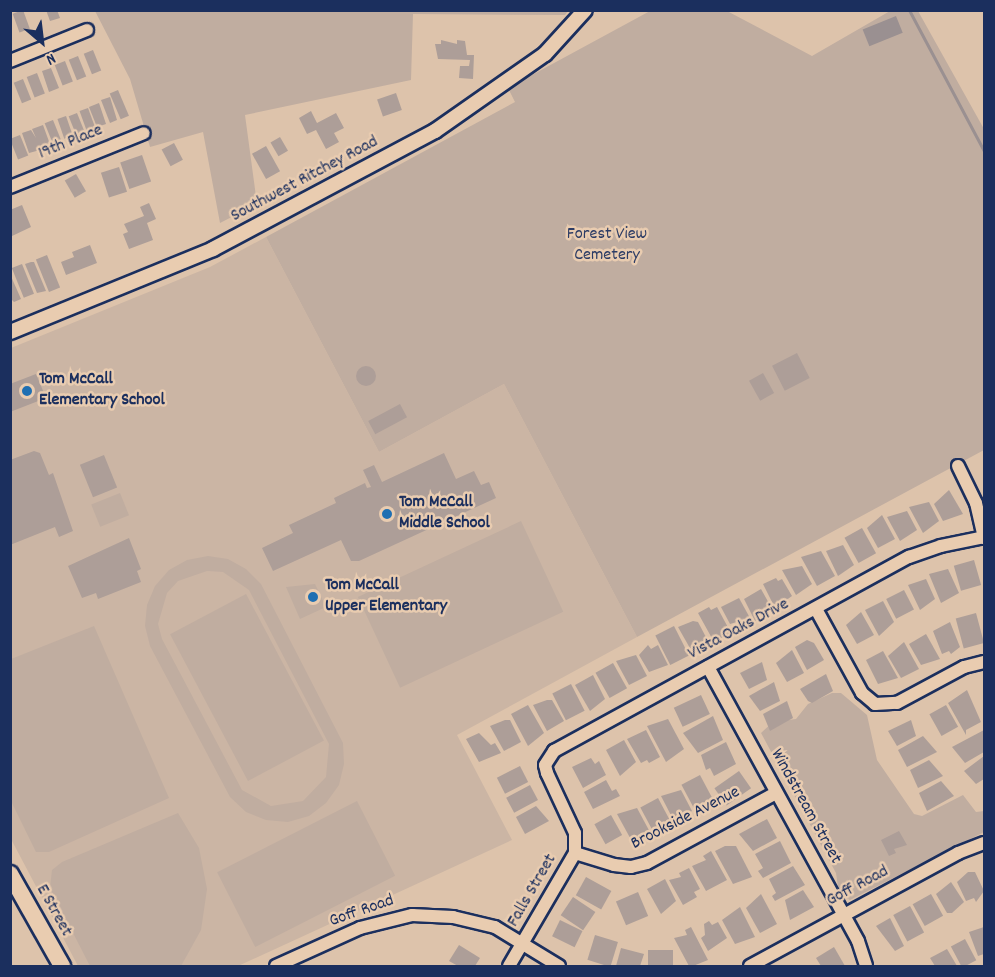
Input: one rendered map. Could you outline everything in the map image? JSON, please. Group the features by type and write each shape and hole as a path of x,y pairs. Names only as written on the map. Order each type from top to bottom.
{"main road":[{"name":"E Street","path":"10,874 62,966"}],"street":[{"name":"Southwest Ritchey Road","path":"10,332 213,249 435,131 545,54 585,10"},
{"path":"10,61 87,30"},
{"name":"19th Place","path":"10,187 144,133"},
{"path":"958,466 976,503 984,538"},
{"name":"Vista Oaks Drive","path":"545,765 564,744 909,557 959,542 984,538"},
{"path":"816,609 862,693 878,705 897,703 964,667 984,662"},
{"name":"Windstream Street","path":"708,667 844,915 866,966"},
{"name":"Falls Street","path":"509,966 575,853 575,833 545,765"},
{"name":"Brookside Avenue","path":"575,853 615,865 631,867 647,862 776,793"},
{"name":"Goff Road","path":"750,966 984,843"},
{"name":"Goff Road","path":"276,966 301,961 360,928 405,916 453,917 495,927 525,942 559,966"}],"shaded area":[{"path":"896,16 903,33 869,46 863,29"},
{"name":"Tom McCall Upper Elementary","path":"266,237 379,452 504,384 637,637 457,735 512,840 238,966 78,966 11,839 11,348 210,267"}],"green space":[{"path":"95,11 568,11 565,15 413,14 411,80 245,115 257,204 220,223 203,132 150,147 130,79"},
{"name":"Forest View Cemetery","path":"650,11 727,11 812,56 890,11 918,11 984,129 984,450 637,637 504,384 379,452 266,237 515,102 508,88"},
{"path":"120,493 129,515 100,527 91,505"},
{"path":"521,521 563,612 400,688 358,597"},
{"path":"208,556 228,559 246,569 261,584 343,743 344,764 339,785 326,803 309,816 288,822 266,820 246,812 230,797 150,646 145,626 147,605 155,586 169,570 187,560","holes":["207,571 223,572 249,590 329,744 326,777 303,801 271,806 242,790 162,639 158,624 167,593 178,581"]},
{"path":"315,584 326,607 300,619 286,587"},
{"path":"246,594 324,741 248,781 170,634"},
{"path":"94,626 169,798 49,852 36,852 11,801 11,659"},
{"path":"832,693 841,693 867,715 877,760 914,814 922,816 963,795 976,812 984,811 984,832 850,900 839,894 836,873 761,733 773,722 796,719 808,704"},
{"path":"357,801 395,876 255,947 217,872"},
{"path":"178,813 199,848 207,889 201,930 181,966 90,966 50,888 52,870 62,862"}],"building":[{"path":"23,10 30,29 20,33 13,14"},
{"path":"46,10 57,10 60,18 50,21"},
{"path":"441,40 457,44 457,40 465,41 467,55 474,55 473,79 459,78 460,66 469,66 470,60 438,59 435,44 441,44"},
{"path":"93,50 101,70 92,74 84,54"},
{"path":"78,56 86,76 77,80 69,60"},
{"path":"65,61 73,82 63,85 55,65"},
{"path":"51,68 59,88 49,92 42,71"},
{"path":"37,73 45,94 35,97 27,77"},
{"path":"23,79 31,99 22,103 14,83"},
{"path":"118,90 129,116 121,119 110,94"},
{"path":"396,93 402,110 383,117 377,100"},
{"path":"110,97 117,120 110,123 101,100"},
{"path":"99,103 106,124 97,127 89,107"},
{"path":"88,108 96,130 87,133 80,111"},
{"path":"311,111 317,123 336,113 344,128 334,133 339,142 326,149 316,130 307,134 299,118"},
{"path":"77,113 85,133 77,137 69,116"},
{"path":"66,116 73,136 64,139 57,119"},
{"path":"53,120 61,140 53,144 45,123"},
{"path":"43,125 51,147 29,153 22,133 31,130 36,138 32,129"},
{"path":"20,135 28,155 18,160 10,139"},
{"path":"280,137 288,151 278,156 270,142"},
{"path":"174,143 183,160 171,166 162,150"},
{"path":"266,146 280,171 266,179 252,154"},
{"path":"142,155 151,181 129,189 120,162"},
{"path":"119,167 127,192 109,198 101,173"},
{"path":"76,174 86,191 75,198 65,180"},
{"path":"149,203 156,219 147,223 153,240 129,249 123,234 128,232 124,224 144,216 140,207"},
{"path":"22,205 31,227 12,236 10,210"},
{"path":"90,245 97,263 66,275 61,262 74,257 72,252"},
{"path":"47,255 60,287 49,292 36,259"},
{"path":"34,262 46,291 37,293 25,264"},
{"path":"22,264 34,294 24,298 12,268"},
{"path":"10,274 21,299 14,302 10,298"},
{"path":"797,353 810,378 785,391 772,366"},
{"path":"366,366 373,369 376,376 373,383 366,386 359,383 356,376 359,369"},
{"path":"763,373 774,393 760,401 749,381"},
{"name":"Tom McCall Elementary School","path":"36,374 46,398 10,412 10,384"},
{"path":"400,404 407,417 375,434 368,421"},
{"path":"34,451 40,453 49,475 53,473 73,531 59,537 55,527 10,545 10,460"},
{"name":"Tom McCall Middle School","path":"444,453 456,479 474,471 481,485 489,482 496,498 359,561 351,561 341,540 273,571 262,548 293,533 289,525 336,503 334,498 365,483 367,488 371,487 363,470 374,465 382,482"},
{"path":"104,455 117,487 93,497 80,465"},
{"path":"949,490 963,514 943,521 934,504"},
{"path":"929,502 939,521 923,533 909,507"},
{"path":"907,511 917,530 900,541 887,517"},
{"path":"882,515 895,539 878,548 867,528"},
{"path":"862,528 876,553 859,563 845,538"},
{"path":"129,538 141,569 137,571 141,582 98,599 96,593 82,598 68,566"},
{"path":"843,545 854,565 838,576 826,551"},
{"path":"821,551 835,576 817,586 801,557"},
{"path":"974,560 981,585 961,591 954,566"},
{"path":"802,566 812,584 796,595 782,570"},
{"path":"948,569 959,593 941,603 929,574"},
{"path":"776,578 778,581 782,579 792,596 775,608 763,584"},
{"path":"926,579 935,599 920,610 908,585"},
{"path":"761,589 771,607 758,614 760,618 755,621 744,599"},
{"path":"904,590 914,610 896,619 886,599"},
{"path":"739,598 750,618 730,624 721,607"},
{"path":"883,601 894,622 879,636 865,610"},
{"path":"709,607 711,610 717,607 731,633 714,642 698,613"},
{"path":"861,612 874,635 857,644 846,625"},
{"path":"976,613 984,643 964,648 956,618"},
{"path":"693,621 698,622 708,641 691,650 678,627"},
{"path":"950,622 960,647 951,654 949,651 942,654 933,631"},
{"path":"674,626 689,655 670,665 655,636"},
{"path":"926,634 940,659 921,665 909,644"},
{"path":"807,640 814,643 824,660 807,670 795,647"},
{"path":"904,642 919,669 901,678 888,656"},
{"path":"648,645 651,649 658,645 668,665 649,672 639,655"},
{"path":"792,650 804,673 787,682 776,663"},
{"path":"883,651 898,678 878,684 866,660"},
{"path":"636,655 647,676 629,685 616,661"},
{"path":"762,662 767,680 749,689 740,673"},
{"path":"613,663 627,688 610,698 596,673"},
{"path":"826,674 833,691 812,703 808,701 800,689"},
{"path":"593,675 605,699 590,711 575,685"},
{"path":"774,682 780,701 760,711 749,696"},
{"path":"571,684 585,711 566,720 552,694"},
{"path":"967,690 981,722 966,730 966,735 948,703"},
{"path":"701,695 710,714 683,727 674,708"},
{"path":"552,700 564,721 547,731 533,705"},
{"path":"787,701 793,718 770,731 763,714"},
{"path":"528,705 544,733 528,746 511,714"},
{"path":"946,705 958,727 942,736 929,714"},
{"path":"713,716 723,740 698,753 683,733"},
{"path":"668,719 684,749 666,762 647,726"},
{"path":"510,720 521,742 504,751 490,726"},
{"path":"911,720 916,736 897,746 888,731"},
{"path":"646,730 660,757 649,763 647,760 641,763 627,739"},
{"path":"984,730 984,752 965,763 952,747"},
{"path":"479,733 491,745 495,743 501,753 479,762 466,739"},
{"path":"923,736 937,752 907,767 898,750"},
{"path":"624,740 636,762 620,776 606,750"},
{"path":"726,742 736,764 714,776 710,768 706,770 701,755"},
{"path":"984,756 984,779 976,784 964,771"},
{"path":"591,758 595,764 599,761 606,775 583,788 572,767"},
{"path":"929,760 943,776 918,788 910,770"},
{"path":"520,766 528,782 505,794 497,778"},
{"path":"739,771 751,788 726,805 714,788"},
{"path":"700,775 712,798 694,808 681,785"},
{"path":"606,780 612,791 616,789 620,796 593,809 584,792"},
{"path":"941,781 954,796 927,811 919,793"},
{"path":"530,785 538,800 514,813 506,798"},
{"path":"681,790 692,811 674,821 661,796"},
{"path":"658,798 671,822 653,831 640,807"},
{"path":"536,806 549,821 525,834 516,817"},
{"path":"637,808 651,834 634,845 617,814"},
{"path":"611,815 622,835 606,844 594,824"},
{"path":"767,819 777,838 753,851 739,834"},
{"path":"899,831 907,845 894,849 896,853 889,856 881,840"},
{"path":"780,841 791,863 763,878 758,871 763,868 755,854"},
{"path":"725,846 736,846 752,877 733,884 715,851"},
{"path":"711,851 727,880 706,891 692,866 706,860 703,856"},
{"path":"793,866 805,885 775,901 772,896 776,893 769,879"},
{"path":"689,868 700,889 694,892 697,897 683,905 669,880 681,877 679,873"},
{"path":"968,872 975,872 984,891 976,902 974,898 966,901 957,882"},
{"path":"586,877 611,891 601,909 576,895"},
{"path":"665,879 676,901 661,914 647,889"},
{"path":"951,882 964,902 952,913 947,913 936,894"},
{"path":"803,890 814,907 790,920 785,900"},
{"path":"638,892 648,916 626,925 616,901"},
{"path":"761,894 777,924 760,933 746,908"},
{"path":"931,894 943,916 925,926 913,904"},
{"path":"573,897 595,912 583,930 561,915"},
{"path":"910,906 924,932 907,941 893,915"},
{"path":"740,907 755,937 735,944 722,920"},
{"path":"890,918 904,946 895,951 876,926"},
{"path":"560,920 582,931 575,947 552,936"},
{"path":"709,921 712,925 718,922 727,938 708,951 701,938 705,935 704,924"},
{"path":"691,927 708,960 689,966 674,938 687,935 685,930"},
{"path":"984,927 984,954 978,956 969,932"},
{"path":"595,935 618,942 611,966 587,960"},
{"path":"965,939 976,960 961,966 951,947"},
{"path":"459,945 480,958 475,966 458,966 449,961"},
{"path":"834,947 845,966 821,966 816,958"},
{"path":"621,948 644,954 640,966 616,966"},
{"path":"947,949 957,966 935,966 930,958"},
{"path":"648,950 673,950 673,966 648,966"}],"waterway":[{"path":"909,10 984,151"}],"place":[{"name":"Tom McCall Elementary School","path":"27,391"},
{"name":"Tom McCall Middle School","path":"387,514"},
{"name":"Tom McCall Upper Elementary","path":"313,597"}]}
